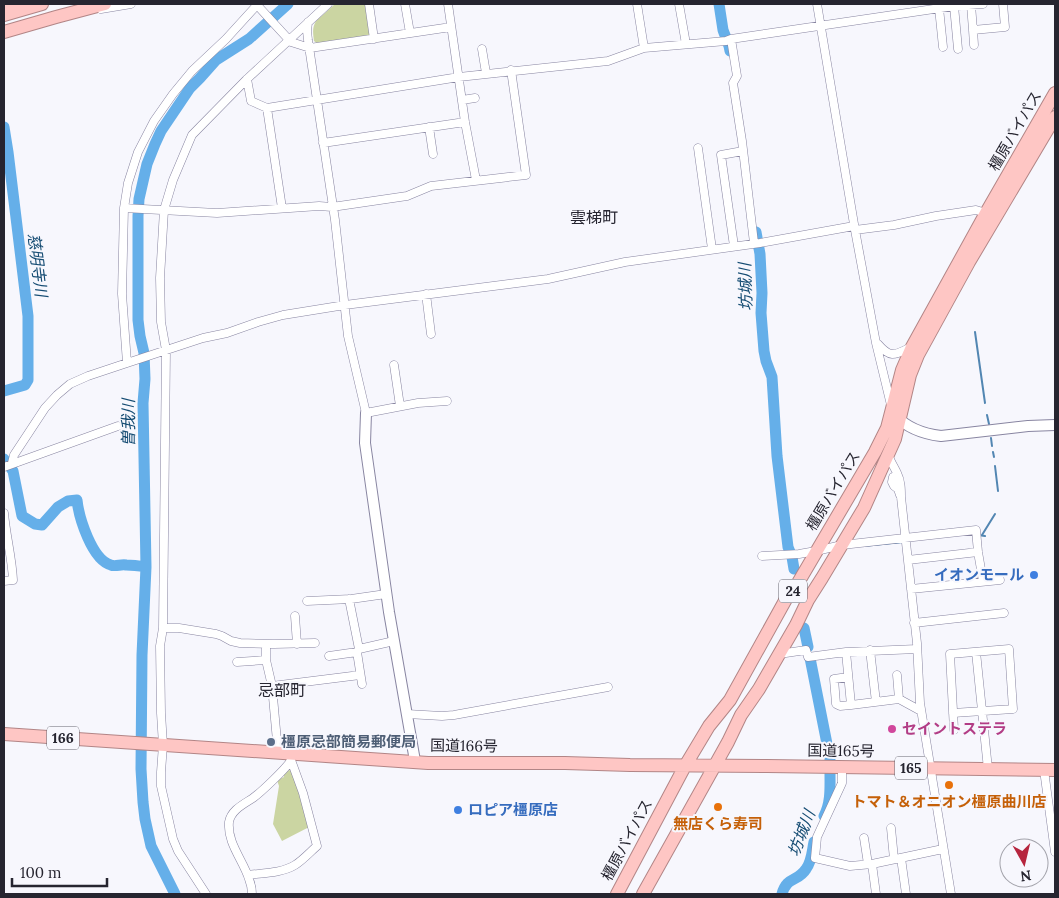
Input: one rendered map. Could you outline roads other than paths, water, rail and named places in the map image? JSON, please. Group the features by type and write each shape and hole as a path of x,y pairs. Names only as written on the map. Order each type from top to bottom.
{"highway":[{"path":"4,6 11,4"},
{"path":"4,15 42,4"},
{"path":"4,24 74,4"},
{"path":"4,32 105,4"},
{"name":"橿原バイパス","path":"643,894 742,715 796,625 808,600 864,508 895,439 902,370 912,347 1055,93"},
{"name":"橿原バイパス","path":"617,894 685,766 709,726 730,700 786,599 795,588 875,452 887,428 903,404 910,375 918,355 969,262 1055,117"},
{"path":"750,664 768,673"},
{"name":"国道166号","path":"4,734 278,752 291,756 463,763 685,766"},
{"path":"728,742 730,752 734,758 755,761 767,766"},
{"name":"国道165号","path":"685,766 1050,770"}],"street":[{"path":"56,17 131,4"},
{"path":"206,894 178,851 173,839 161,786 163,745 160,646 163,628 161,210 192,135 287,38 328,4"},
{"path":"369,4 374,39"},
{"path":"405,4 410,34"},
{"path":"448,4 465,122 476,180"},
{"path":"637,4 644,48"},
{"path":"679,4 686,44"},
{"path":"817,4 876,343 896,415 907,424 922,432 941,436 1028,426 1055,425"},
{"path":"247,79 251,101 268,108 486,73 608,61 644,48 729,40 958,5 983,4"},
{"path":"974,30 1005,27 1003,4"},
{"path":"958,5 958,49"},
{"path":"971,5 974,45"},
{"path":"127,363 122,294 124,208 128,183 138,152 154,121 192,71 258,6 291,42 310,48 451,28"},
{"path":"939,8 943,47"},
{"path":"308,22 307,31 348,336 366,413 366,443 386,594 415,761"},
{"path":"729,40 757,243"},
{"path":"482,49 486,73"},
{"path":"124,208 217,213 320,206 332,207 407,196 431,186 526,175 511,70"},
{"path":"462,100 475,98"},
{"path":"268,108 282,208"},
{"path":"323,143 465,122"},
{"path":"429,127 433,154"},
{"path":"698,148 712,250"},
{"path":"734,246 722,155 743,151"},
{"path":"12,463 14,455 45,408 70,384 162,351 284,315 345,305 548,279 625,262 855,228 894,225 976,210 986,213"},
{"path":"426,294 431,334"},
{"path":"876,343 884,351 897,355 912,347"},
{"path":"394,365 400,406"},
{"path":"366,413 418,403 447,401"},
{"path":"4,467 118,426"},
{"path":"888,454 901,486 917,649 921,711 951,894"},
{"path":"4,513 13,580 4,581"},
{"path":"762,556 799,554 842,545 976,534 983,582"},
{"path":"908,560 978,552"},
{"path":"911,590 1000,580"},
{"path":"307,601 349,599 386,594"},
{"path":"349,599 362,684"},
{"path":"914,623 1004,613"},
{"path":"295,616 297,644"},
{"path":"163,628 179,628 216,634 240,643 316,643"},
{"path":"329,656 358,651 394,641"},
{"path":"266,644 266,660 272,686 278,752"},
{"path":"779,654 806,650 808,657 870,650 917,649"},
{"path":"953,713 1013,709 1009,649 950,654 953,713 954,730"},
{"path":"870,650 876,702"},
{"path":"846,652 851,705"},
{"path":"976,652 988,769"},
{"path":"236,662 266,660"},
{"path":"272,686 360,675"},
{"path":"897,675 899,699"},
{"path":"848,677 834,679 836,704 840,706 899,699 921,711"},
{"path":"407,714 442,716 608,687"},
{"path":"252,894 248,875 233,845 229,827 231,816 240,806 258,794 278,775 291,756"},
{"path":"248,875 284,870 297,864 317,846 291,756"},
{"path":"842,767 842,783 817,837 816,858 850,866 870,864 943,849"},
{"path":"1050,770 1055,852"},
{"path":"891,828 906,894"},
{"path":"864,838 876,894"}],"waterway":[{"name":"曽我川","path":"175,894 151,846 145,819 141,769 142,655 146,567 143,403 145,379 144,353 138,320 139,199 147,164 155,144 161,131 190,88 216,60 249,39 288,4"},
{"name":"坊城川","path":"719,4 723,30 730,51"},
{"name":"慈明寺川","path":"4,127 28,316 28,380 25,385 4,391"},
{"name":"坊城川","path":"756,232 760,254 764,351 772,377 777,456 788,547 794,569"},
{"path":"975,332 985,403"},
{"path":"987,415 989,424"},
{"path":"991,438 992,446"},
{"path":"993,452 994,457"},
{"name":"慈明寺川","path":"4,459 13,471 22,516 35,524 42,525 58,507 68,501 77,500 80,517 92,547 104,562 113,566 146,567"},
{"path":"995,466 998,491"},
{"path":"982,535 995,514"},
{"path":"978,535 985,536"},
{"path":"863,546 903,542"},
{"name":"坊城川","path":"804,628 808,647"},
{"name":"坊城川","path":"810,658 830,759"},
{"name":"坊城川","path":"824,816 829,801 830,774"},
{"name":"坊城川","path":"782,894 787,884 800,876 808,866 814,842"}],"place":[{"name":"イオンモール","path":"1034,575"},
{"name":"セイントステラ","path":"892,729"},
{"name":"橿原忌部簡易郵便局","path":"271,742"},
{"name":"トマト＆オニオン橿原曲川店","path":"949,785"},
{"name":"無店くら寿司","path":"718,807"},
{"name":"ロピア橿原店","path":"458,810"}],"district":[{"name":"雲梯町","path":"594,217"},
{"name":"忌部町","path":"282,690"}]}
